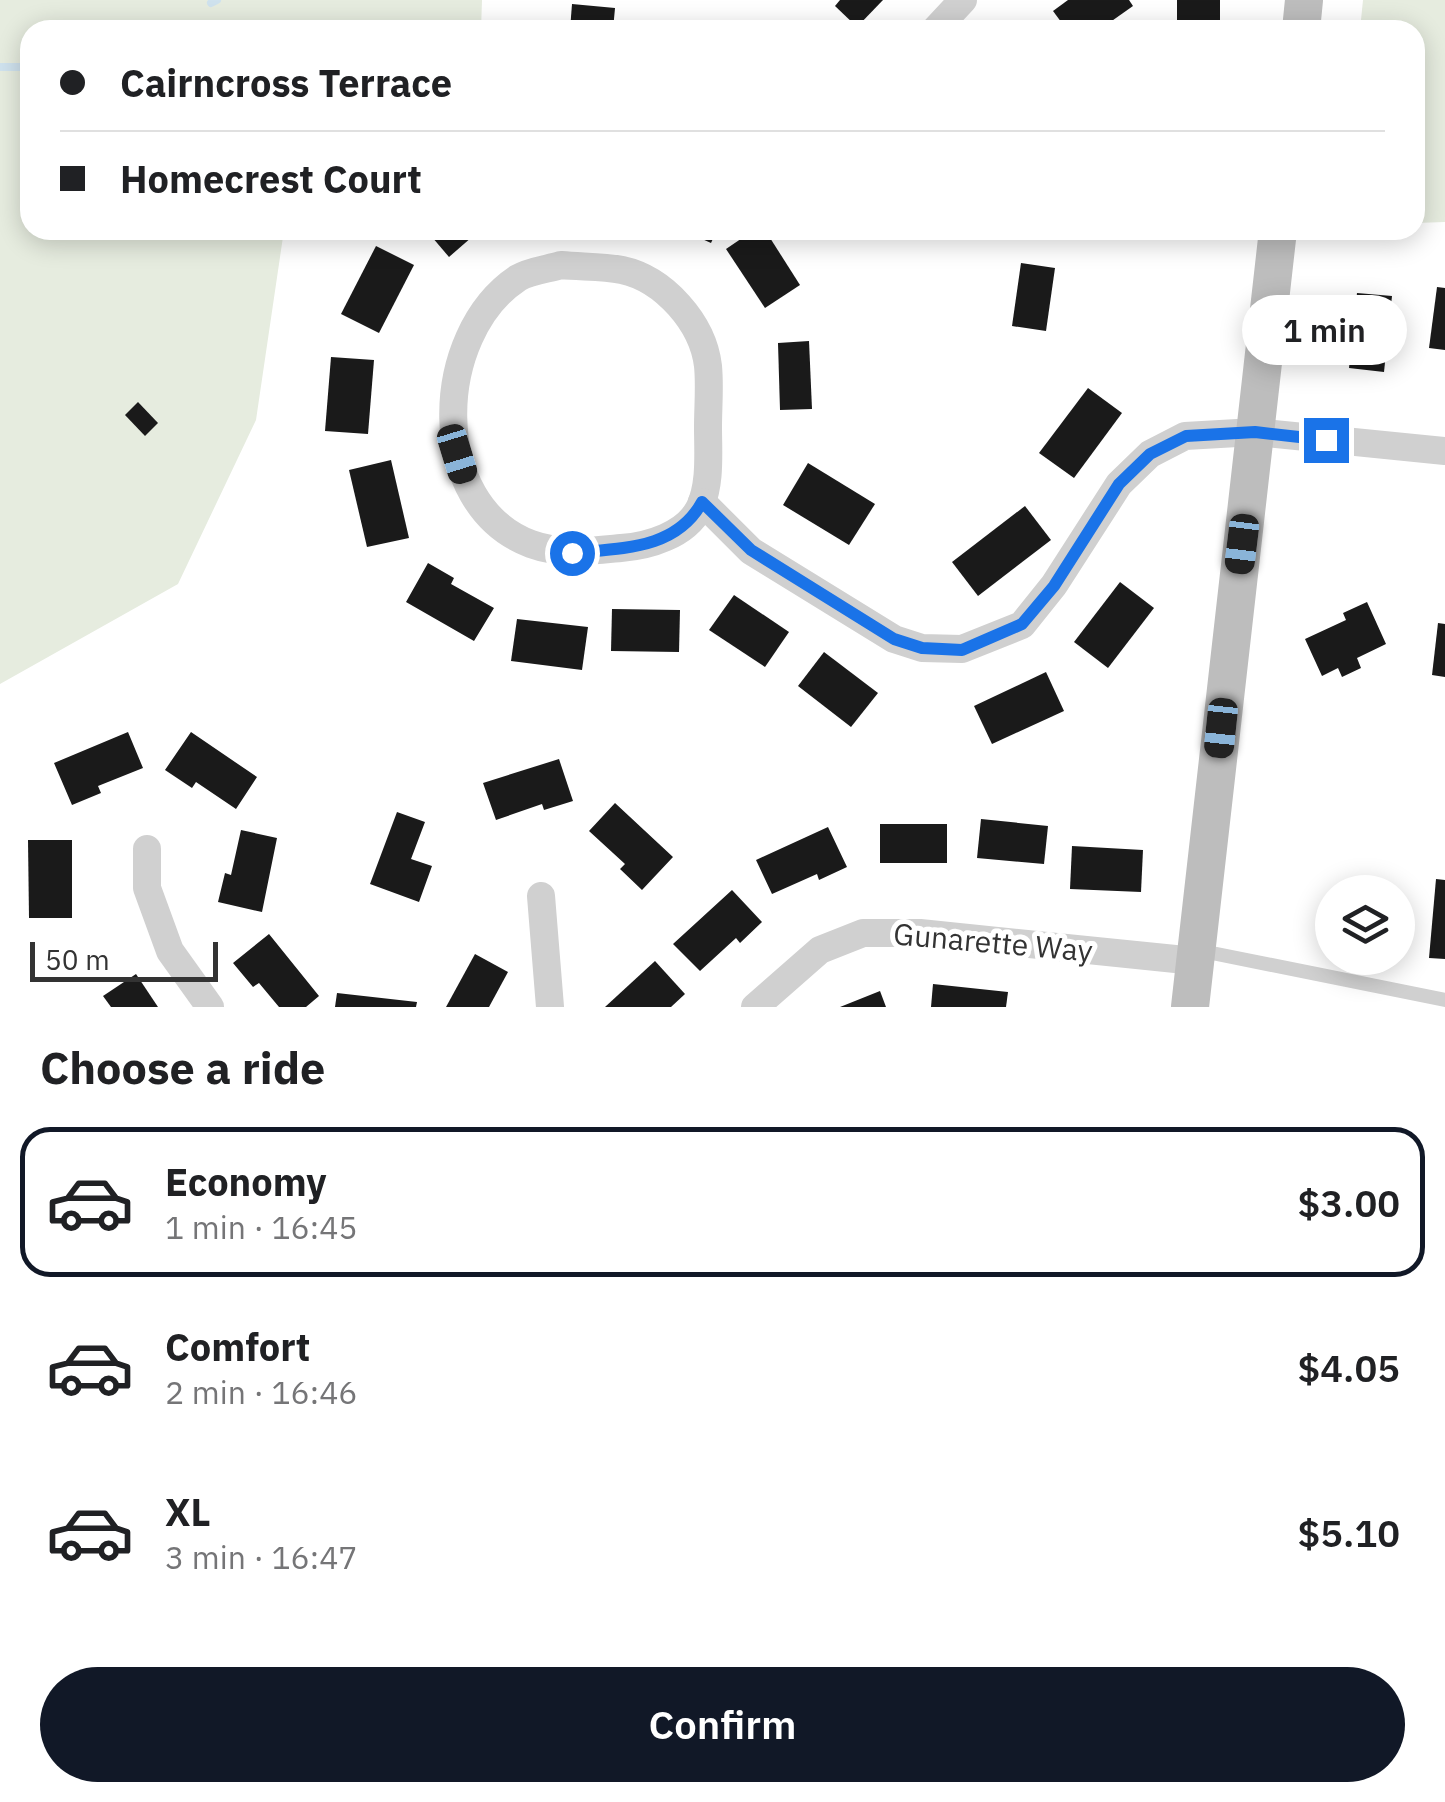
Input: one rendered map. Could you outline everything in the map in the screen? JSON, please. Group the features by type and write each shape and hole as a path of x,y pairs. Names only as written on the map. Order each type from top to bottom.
{"street":[{"path":"944,20 963,0"},
{"path":"1190,1007 1277,240"},
{"path":"561,265 624,270 669,294 693,326 708,364 708,466 702,502 692,521 676,532 636,547 572,553 531,544 496,524 470,494 457,454 454,411 459,367 474,327 489,304 520,276 561,265"},
{"path":"702,502 751,550 894,639 922,648 962,650 1022,624 1054,586 1119,484 1150,454 1186,436 1255,432 1445,452"},
{"path":"147,850 147,888 170,952 210,1007"},
{"path":"542,896 550,1007"},
{"name":"Gunarette Way","path":"756,1007 820,950 862,934 920,933 1196,956"}],"lane":[{"path":"1196,956 1445,1000"}],"shaded area":[{"path":"0,0 482,0 481,20 20,20 20,240 283,240 256,420 178,584 0,684"},
{"path":"1363,0 1445,0 1445,222 1425,223 1425,20 1361,20"}],"building":[{"path":"840,0 883,0 864,20 850,20 835,6"},
{"path":"1068,0 1129,0 1133,6 1113,20 1060,20 1053,11"},
{"path":"1177,0 1220,0 1220,20 1177,20"},
{"path":"572,4 615,8 614,20 571,20"},
{"path":"435,240 469,240 449,257"},
{"path":"739,240 771,240 800,285 765,308 726,249"},
{"path":"376,246 414,265 379,333 341,314"},
{"path":"1021,263 1055,268 1046,331 1012,326"},
{"path":"1437,287 1445,288 1445,350 1429,348"},
{"path":"1357,293 1392,296 1384,372 1349,368"},
{"path":"809,341 812,409 780,410 778,343"},
{"path":"331,357 374,360 368,434 325,431"},
{"path":"1088,388 1122,413 1074,478 1039,453"},
{"path":"138,402 158,423 145,436 125,415"},
{"path":"391,460 409,538 367,547 349,470"},
{"path":"808,463 875,504 849,545 783,505"},
{"path":"1025,506 1051,540 978,596 952,562"},
{"path":"428,563 454,578 451,584 494,608 474,641 406,602"},
{"path":"1120,582 1154,608 1108,668 1074,642"},
{"path":"734,595 789,632 765,667 709,630"},
{"path":"1367,602 1386,644 1357,658 1361,668 1342,677 1338,668 1322,676 1305,639 1346,620 1343,613"},
{"path":"612,609 680,610 679,652 611,651"},
{"path":"517,619 588,627 582,670 511,661"},
{"path":"1438,623 1445,624 1445,677 1432,675"},
{"path":"824,652 878,693 851,727 798,686"},
{"path":"1046,672 1064,711 992,744 974,706"},
{"path":"128,732 143,768 98,786 101,793 72,805 54,763"},
{"path":"191,732 257,777 236,809 196,782 192,788 165,770"},
{"path":"559,759 573,801 544,810 542,804 496,820 483,783"},
{"path":"615,803 673,857 642,890 620,869 625,864 589,831"},
{"path":"397,812 425,822 411,859 432,866 419,902 370,884"},
{"path":"981,819 1048,826 1044,864 977,858"},
{"path":"880,824 947,824 947,863 880,863"},
{"path":"828,827 847,867 819,880 817,874 772,894 756,860"},
{"path":"241,830 277,838 262,912 218,902 225,873 231,875"},
{"path":"28,840 72,840 72,918 29,918"},
{"path":"1072,846 1143,850 1141,892 1070,889"},
{"path":"1436,879 1445,880 1445,959 1429,958"},
{"path":"732,890 762,922 740,943 736,938 700,971 673,944"},
{"path":"269,934 319,996 306,1007 279,1007 259,983 253,987 233,963"},
{"path":"475,954 508,972 489,1007 446,1007"},
{"path":"655,961 685,994 671,1007 605,1007"},
{"path":"136,974 158,1007 111,1007 103,996"},
{"path":"933,984 1008,992 1006,1007 931,1007"},
{"path":"880,991 886,1007 840,1007"},
{"path":"337,993 417,1002 416,1007 335,1007"}],"waterway":[{"path":"211,3 217,0"},
{"path":"0,67 20,67"}],"route":[{"path":"572,553 636,547 676,532 692,521 702,502 751,550 894,639 922,648 962,650 1022,624 1054,586 1119,484 1150,454 1186,436 1255,432 1326,440"}]}
